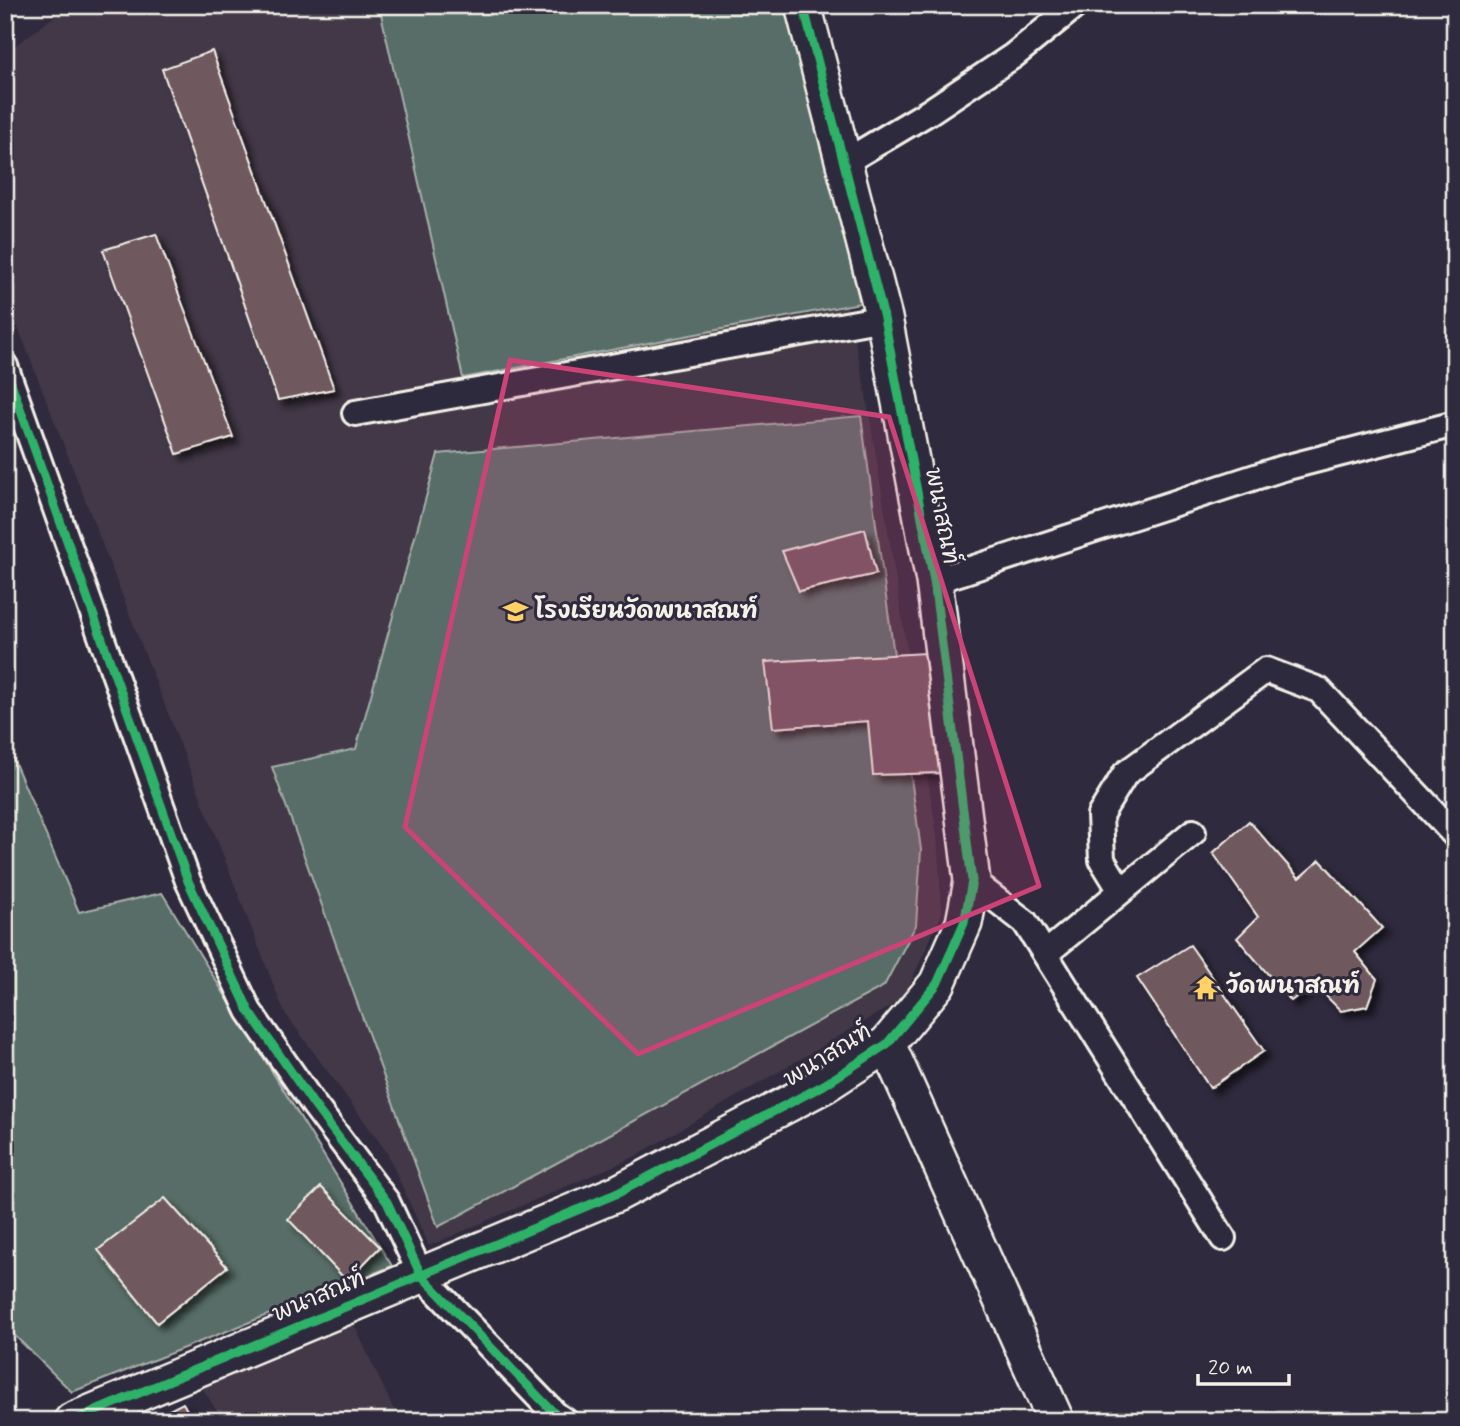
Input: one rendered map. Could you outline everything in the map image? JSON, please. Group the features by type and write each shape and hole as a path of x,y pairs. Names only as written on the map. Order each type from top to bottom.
{"street":[{"name":"พนาสณฑ์","path":"72,1421 618,1193 824,1084 887,1044 937,984 964,923 972,881 934,581 884,318 803,5"},
{"path":"845,162 929,112 1002,63 1076,5"},
{"path":"355,413 884,318"},
{"path":"5,366 188,881 249,1011 314,1105 387,1202 421,1275 555,1415 565,1421"},
{"path":"934,581 1280,469 1455,424"},
{"path":"1121,891 1102,860 1100,815 1125,774 1266,670 1319,690 1455,835"},
{"path":"1045,954 1193,832"},
{"path":"972,881 1025,922 1223,1238"},
{"path":"887,1044 1056,1421"}],"highlighted area":[{"path":"510,360 889,417 1039,886 638,1054 405,827"}],"shaded area":[{"name":"โรงเรียนวัดพนาสณฑ์","path":"70,5 783,5 865,388 937,836 942,913 904,998 634,1157 429,1246 386,1151 284,1012 5,294 5,53"},
{"path":"351,1318 399,1421 223,1421 200,1384"}],"green space":[{"path":"379,5 787,5 860,303 463,378"},
{"path":"861,416 921,850 916,925 884,986 438,1227 272,767 356,749 438,454"},
{"path":"5,740 79,912 162,893 392,1266 72,1392 5,1326"}],"building":[{"path":"212,51 334,389 278,400 162,69"},
{"path":"156,234 233,437 177,454 103,250"},
{"path":"865,529 876,574 799,591 782,551"},
{"path":"926,653 941,773 873,775 868,721 773,728 765,662"},
{"path":"1249,821 1299,878 1320,860 1382,928 1355,952 1377,979 1367,1006 1341,1011 1314,984 1291,1001 1237,938 1258,917 1213,853"},
{"path":"1190,945 1264,1051 1210,1088 1137,978"},
{"path":"321,1187 380,1247 347,1281 288,1219"},
{"path":"165,1198 227,1267 157,1323 98,1250"},
{"path":"183,1403 193,1421 148,1421"}],"cycle path":[{"path":"72,1421 618,1193 824,1085 887,1044 937,984 964,923 972,881 934,581 884,318 803,5"},
{"path":"5,366 188,881 249,1011 314,1105 387,1202 421,1275 556,1415 565,1421"}],"place":[{"name":"โรงเรียนวัดพนาสณฑ์","path":"515,612"},
{"name":"วัดพนาสณฑ์","path":"1206,987"}]}
